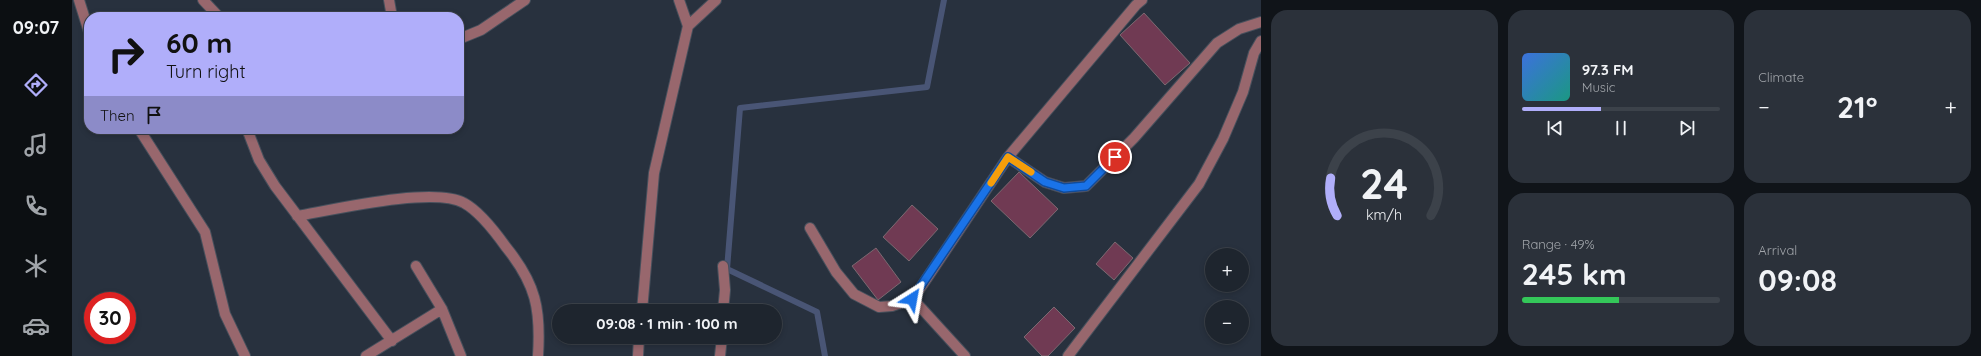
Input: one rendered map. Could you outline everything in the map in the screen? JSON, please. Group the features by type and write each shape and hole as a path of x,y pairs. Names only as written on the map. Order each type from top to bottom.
{"street":[{"path":"79,0 84,16"},
{"path":"203,0 214,12"},
{"path":"389,0 391,12"},
{"path":"464,37 481,30 525,0"},
{"path":"643,304 654,172 688,26 679,0"},
{"path":"688,26 716,0"},
{"path":"810,228 836,272 854,294 879,307 892,306 912,299 1008,157 1136,5 1142,0"},
{"path":"1008,157 1045,182 1064,188 1086,186 1134,138 1218,43 1239,29 1261,22"},
{"path":"1068,356 1199,184 1223,139 1242,92 1254,53 1261,41"},
{"path":"141,134 205,232 225,314 245,356"},
{"path":"249,134 259,160 296,216 392,341"},
{"path":"296,216 410,198 438,197 464,203 490,227 522,266 535,297 540,327 538,356"},
{"path":"416,266 442,309 461,356"},
{"path":"723,266 725,290 724,304"},
{"path":"912,299 965,356"},
{"path":"366,356 442,309"},
{"path":"638,356 639,344"},
{"path":"720,356 721,344"}],"building":[{"path":"1144,13 1190,63 1165,85 1120,35"},
{"path":"1019,172 1058,209 1030,238 991,201"},
{"path":"912,205 938,229 909,261 883,237"},
{"path":"1115,242 1133,258 1114,280 1096,264"},
{"path":"876,248 901,282 878,300 852,266"},
{"path":"1054,307 1075,328 1048,356 1042,356 1024,337"}],"waterway":[{"path":"825,356 817,312 727,269 740,108 927,87 944,0"}],"slow traffic":[{"path":"991,183 1008,157 1031,172"}],"route":[{"path":"912,299 1008,157 1045,182 1064,188 1086,186 1115,157"}]}
